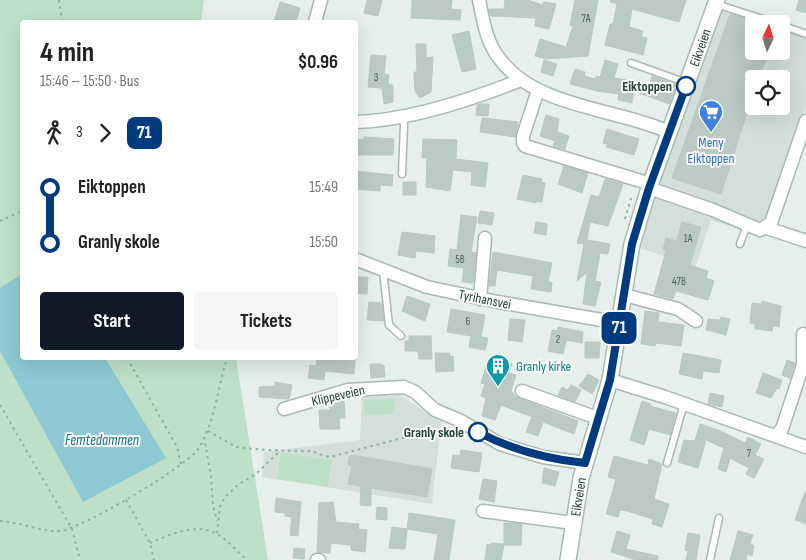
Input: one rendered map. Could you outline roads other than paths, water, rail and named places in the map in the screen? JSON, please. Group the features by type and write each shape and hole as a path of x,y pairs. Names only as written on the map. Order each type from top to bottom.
{"main road":[{"name":"Eikveien","path":"568,560 585,463 610,380 632,244 645,185 669,132 716,2"}],"street":[{"path":"316,20 321,0"},
{"path":"479,0 488,36 495,52 510,71 521,80 538,90 669,132"},
{"path":"358,122 402,115 488,92 521,80"},
{"path":"538,90 523,136 525,146 645,185 760,230 767,228 806,241"},
{"path":"767,228 771,223 806,121"},
{"path":"480,299 485,238"},
{"name":"Tyrihansvei","path":"358,260 427,287 480,299 620,323"},
{"path":"624,295 678,309 696,321"},
{"path":"775,436 782,429 803,364 804,334"},
{"path":"610,380 806,447"},
{"name":"Klippeveien","path":"284,409 348,390 404,387 414,392 435,410 461,421 500,444 543,457 585,463"},
{"path":"522,391 600,418"},
{"name":"Eikveien","path":"483,511 573,523"}],"lane":[{"path":"716,2 754,15"},
{"path":"790,28 806,34"},
{"path":"631,63 687,83"},
{"path":"402,115 404,126 402,174"},
{"path":"740,244 747,225"},
{"path":"383,270 389,325 401,336"},
{"path":"667,463 684,404"},
{"path":"710,560 719,518"}],"water":[{"name":"Femtedammen","path":"20,275 20,360 106,360 166,458 83,502 0,351 0,288"}],"place":[{"name":"Eiktoppen","path":"686,86"},
{"name":"Meny Eiktoppen","path":"711,133"},
{"name":"Granly kirke","path":"498,387"},
{"name":"Granly skole","path":"478,432"}]}
